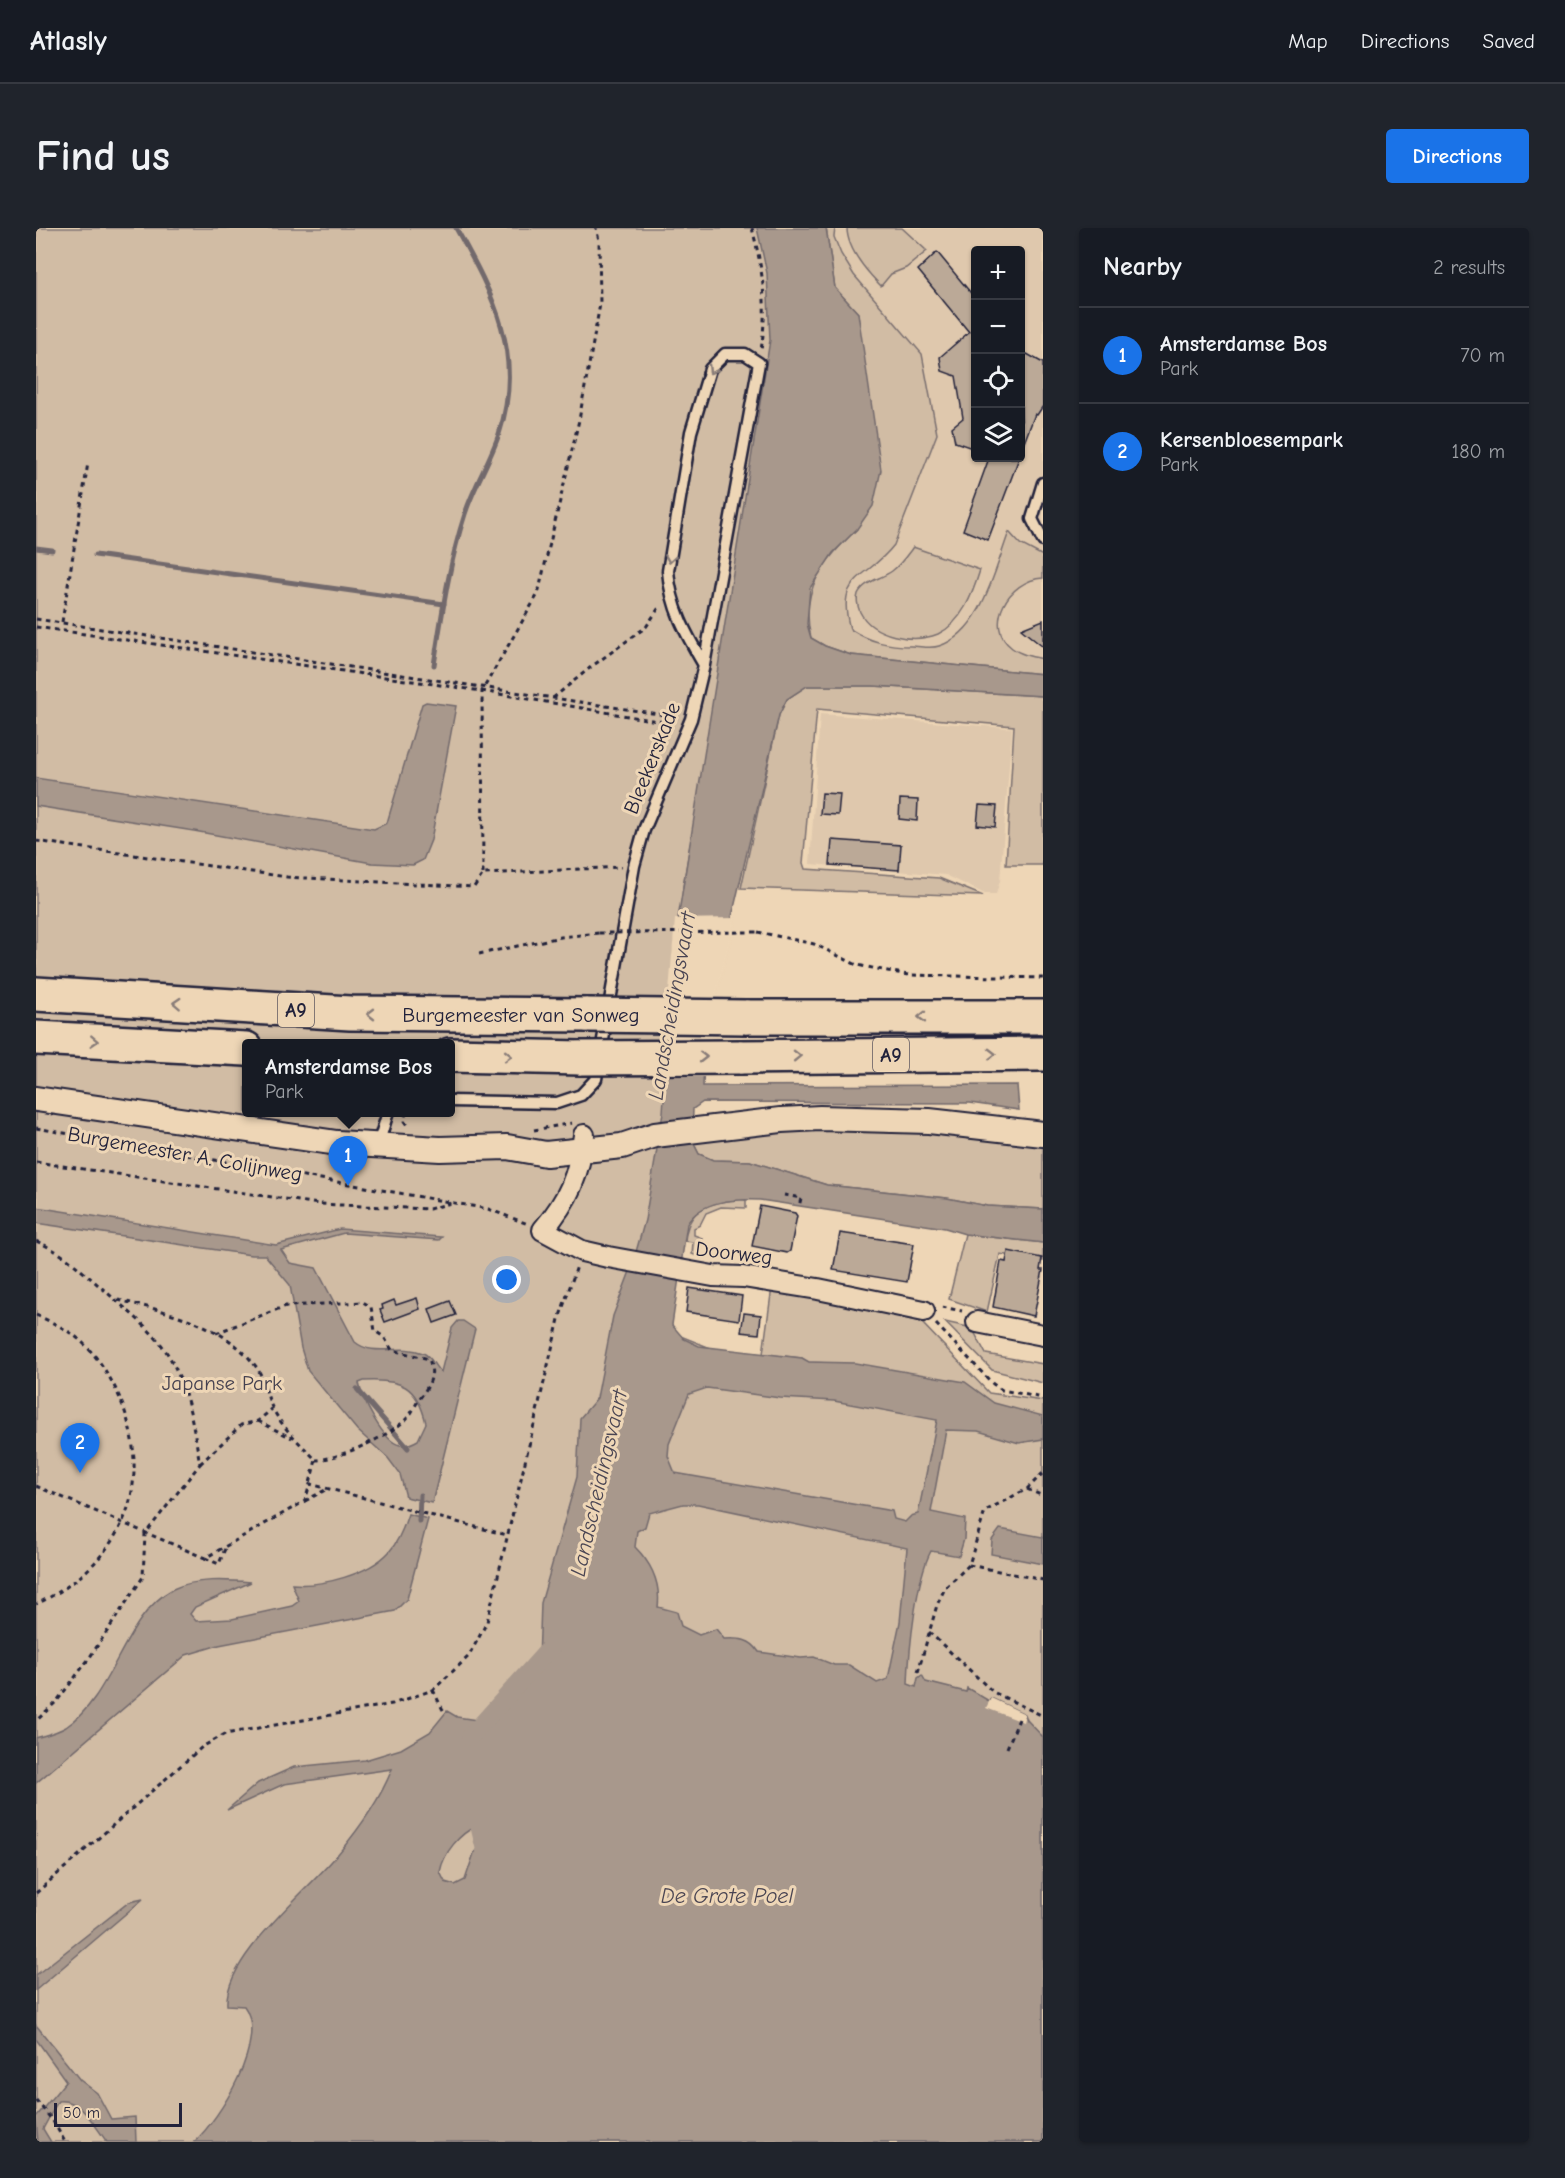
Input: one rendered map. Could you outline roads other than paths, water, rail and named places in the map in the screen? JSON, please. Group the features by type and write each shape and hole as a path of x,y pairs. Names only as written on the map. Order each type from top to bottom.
{"highway":[{"name":"Burgemeester van Sonweg","path":"36,994 350,1013 1043,1017"},
{"path":"36,1038 242,1049"},
{"name":"Burgemeester van Sonweg","path":"455,1055 582,1058 1043,1054"}],"street":[{"name":"Burgemeester A. Colijnweg","path":"36,1099 298,1138 440,1149 507,1148 546,1139 583,1143 621,1130 655,1134 781,1120 872,1117 1043,1134"},
{"name":"Doorweg","path":"583,1143 576,1175 564,1206 543,1230 582,1251 698,1274 743,1276 924,1311"},
{"path":"977,1322 1043,1335"}],"lane":[{"name":"Bleekerskade","path":"455,1101 556,1103 581,1095 596,1079 634,866 644,830 689,723 704,665 759,363 746,354 725,354 710,369 691,432 668,572 670,592 678,620 704,665"},
{"path":"1043,483 1032,519 1043,541"},
{"path":"378,1145 387,1117"}],"water":[{"name":"De Grote Poel","path":"757,228 826,228 835,288 858,313 881,470 873,506 857,529 833,553 810,588 807,624 811,638 825,646 851,655 1043,674 1043,696 873,686 807,686 787,699 779,715 713,998 704,1057 703,1086 1017,1085 1019,1110 970,1103 703,1102 693,1109 692,1140 699,1154 713,1160 750,1161 827,1185 947,1198 987,1206 1043,1209 1043,1243 965,1234 945,1228 760,1200 719,1203 701,1210 687,1224 672,1325 684,1339 699,1346 802,1358 809,1362 855,1363 965,1382 994,1403 1043,1416 1043,1439 1019,1443 978,1431 946,1430 931,1512 965,1519 964,1539 959,1556 931,1551 926,1563 914,1615 908,1684 916,1687 918,1678 922,1675 926,1682 966,1692 967,1688 989,1701 991,1698 1025,1714 1027,1720 1043,1737 1043,2142 194,2142 205,2131 228,2098 246,2057 250,2038 250,2020 244,2006 227,2005 230,1986 239,1966 270,1925 325,1869 354,1835 375,1803 392,1769 284,1784 227,1810 258,1783 294,1767 365,1760 401,1749 430,1732 447,1711 457,1717 477,1720 491,1718 528,1683 539,1661 541,1603 577,1477 580,1418 597,1398 613,1316 632,1266 645,1220 663,1113 674,944 770,340 767,273","holes":["707,1388 780,1398 834,1401 937,1420 918,1514 911,1516 905,1522 894,1519 892,1511 675,1473 668,1456 669,1444 689,1394","683,1504 698,1504 907,1548 900,1622 888,1679 877,1683 849,1665 834,1665 814,1657 801,1658 759,1652 752,1644 744,1640 724,1639 716,1629 699,1635 681,1626 677,1612 658,1607 659,1598 654,1574 635,1547 637,1531 645,1527 649,1513","478,1825 486,1832 487,1843 474,1853 465,1880 455,1885 445,1882 440,1872 453,1844"]},
{"path":"426,702 456,706 431,840 423,860 413,865 372,863 36,806 36,778 374,829 387,823 422,704"},
{"path":"36,1207 276,1245 340,1229 442,1237 439,1240 344,1233 281,1250 290,1263 316,1268 355,1342 362,1347 379,1350 414,1350 429,1357 441,1372 452,1328 458,1321 463,1321 475,1329 432,1503 406,1497 400,1474 388,1458 357,1430 308,1371 301,1348 290,1285 265,1255 251,1255 36,1223","holes":["377,1381 398,1383 412,1392 418,1400 426,1423 418,1440 400,1445 393,1442 380,1428 364,1399 359,1383"]},
{"path":"408,1514 428,1519 407,1599 395,1611 219,1645 186,1655 36,1783 36,1738 63,1729 82,1713 96,1696 142,1617 156,1601 182,1585 222,1580 251,1582 195,1607 190,1614 196,1621 232,1619 292,1606 299,1601 292,1584 331,1581 357,1573 380,1560 396,1543"},
{"path":"1000,1529 1043,1537 1043,1564 991,1554 992,1540"},
{"path":"143,1899 36,1990 36,1975 129,1902"},
{"path":"36,2025 80,2080 97,2093 111,2119 135,2117 136,2142 107,2142 80,2108 66,2101 58,2101 43,2129 51,2142 38,2142 36,2117 66,2081 36,2039"}],"waterway":[{"path":"434,665 446,589 459,532 499,434 509,378 502,327 482,278 456,228"},
{"path":"36,548 52,550"},
{"path":"95,555 444,604"},
{"path":"357,1389 408,1448"},
{"path":"419,1521 420,1495"},
{"name":"Landscheidingsvaart","path":"470,1737 556,1641"},
{"path":"474,1804 490,1871"}],"place":[{"name":"Amsterdamse Bos","path":"348,1186"},
{"name":"Kersenbloesempark","path":"80,1473"}],"park label":[{"name":"Japanse Park","path":"222,1383"}]}
